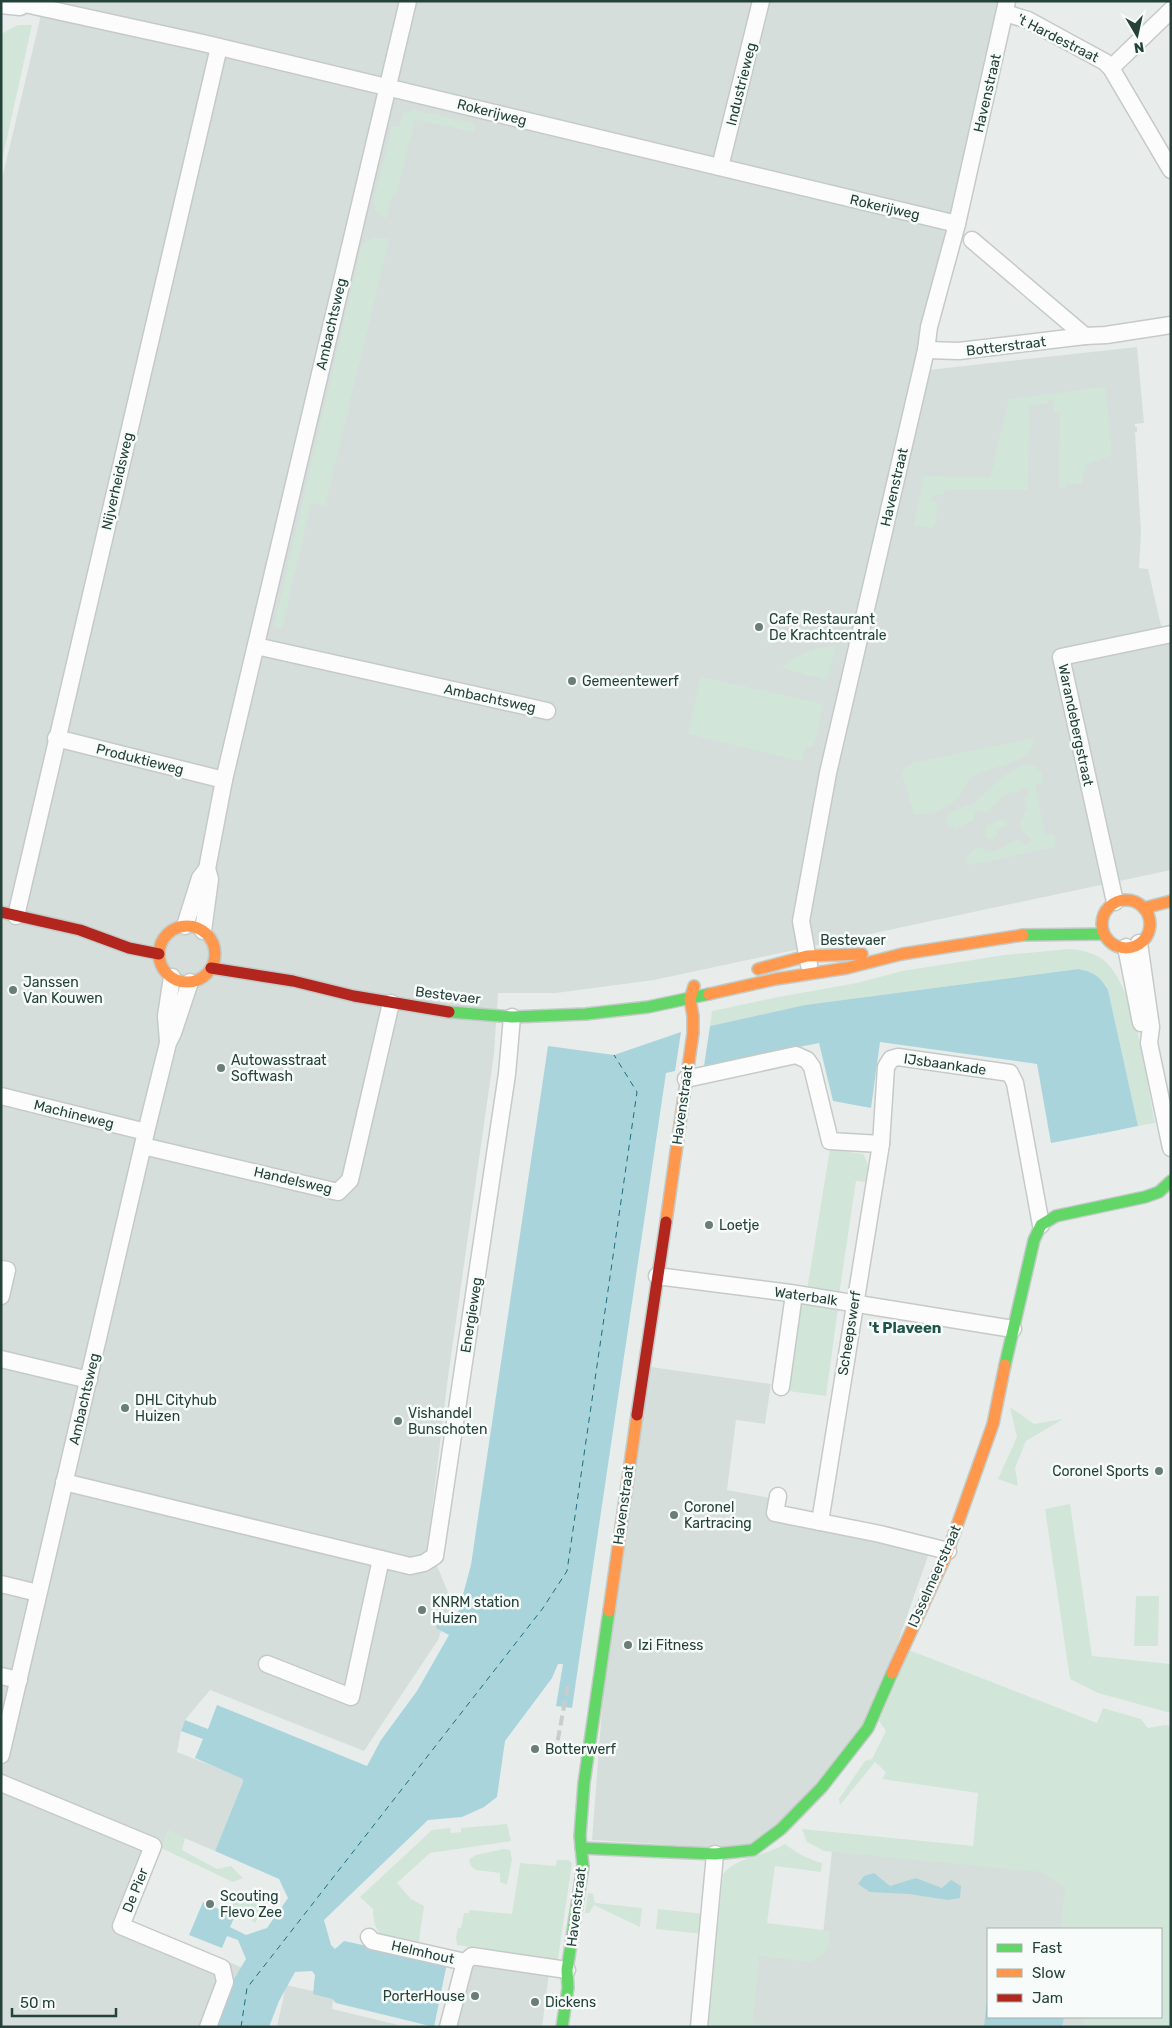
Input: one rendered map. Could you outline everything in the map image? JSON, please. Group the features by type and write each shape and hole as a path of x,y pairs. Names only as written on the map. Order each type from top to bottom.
{"street":[{"name":"Ambachtsweg","path":"185,926 200,878 207,869 224,780 408,1"},
{"name":"Industrieweg","path":"720,167 761,1"},
{"name":"Rokerijweg","path":"1,5 20,7 25,2 387,86 957,224"},
{"name":"'t Hardestraat","path":"1006,7 1105,62 1111,68 1171,170"},
{"name":"Havenstraat","path":"810,975 801,921 828,773 926,350 929,327 957,224 1006,7"},
{"path":"1111,68 1171,10"},
{"name":"Nijverheidsweg","path":"9,914 56,738 219,47"},
{"path":"972,240 1085,336"},
{"name":"Botterstraat","path":"926,350 959,351 1106,335 1171,325"},
{"name":"Warandebergstraat","path":"1115,902 1061,657 1171,634"},
{"name":"Ambachtsweg","path":"256,646 547,711"},
{"name":"Produktieweg","path":"56,738 224,780"},
{"name":"Ambachtsweg","path":"203,931 210,878 207,869"},
{"path":"1130,900 1144,908 1150,924 1147,934 1132,945 1121,947 1111,943 1104,934 1102,923 1098,919 1108,907 1115,902 1130,900"},
{"path":"1144,908 1171,901"},
{"path":"9,914 80,930 129,948 159,954"},
{"path":"1150,924 1164,919"},
{"name":"Bestevaer","path":"1016,935 1033,927 1056,922"},
{"path":"185,926 203,931 219,953 211,968 205,974 190,982 172,977 163,968 159,954 158,939 176,928 185,926"},
{"path":"80,930 124,933"},
{"name":"Bestevaer","path":"211,968 293,981 391,1003 447,1012 512,1017 648,1008 776,979 810,975 902,954 1016,935 1104,934"},
{"path":"1132,945 1142,1028 1149,1044 1171,1148"},
{"name":"Bestevaer","path":"746,972 807,956 825,954 902,954"},
{"name":"Bestevaer","path":"240,961 293,981"},
{"name":"Ambachtsweg","path":"168,1043 166,1016 172,977"},
{"name":"Ambachtsweg","path":"1,1756 168,1043 174,1033 190,982"},
{"name":"Havenstraat","path":"562,2027 568,1988 567,1970 583,1866 580,1836 584,1783 693,1032 690,999 698,985"},
{"name":"Bestevaer","path":"602,1012 698,985"},
{"name":"Handelsweg","path":"145,1139 338,1192 350,1180 391,1003"},
{"name":"Energieweg","path":"64,1482 416,1566 435,1556 507,1074 512,1017"},
{"path":"686,1079 796,1055 807,1060 812,1067 830,1141 880,1144"},
{"name":"IJsbaankade","path":"880,1144 886,1067 891,1059 898,1057 1010,1073 1015,1083 1041,1225"},
{"name":"Machineweg","path":"1,1096 145,1139"},
{"name":"Scheepswerf","path":"820,1522 880,1144"},
{"path":"1041,1225 1056,1216 1160,1192 1171,1181"},
{"name":"IJsselmeerstraat","path":"581,1848 715,1854 754,1850 781,1829 822,1787 868,1728 917,1615 948,1551 993,1424 1034,1240 1041,1225"},
{"path":"1,1269 7,1270 1,1296"},
{"name":"Waterbalk","path":"657,1276 794,1294 1013,1328"},
{"path":"781,1386 794,1294"},
{"path":"1,1359 89,1380"},
{"path":"778,1496 775,1513 880,1534 948,1551"},
{"path":"267,1664 351,1697 381,1559"},
{"path":"1,1584 38,1593"},
{"path":"1,1676 19,1680"},
{"name":"De Pier","path":"1,1783 153,1846 121,1926 222,1968 225,1982 208,2027"},
{"path":"700,2027 715,1854"},
{"name":"Helmhout","path":"368,1937 372,1941 465,1962 472,1956 567,1970"},
{"path":"448,2027 465,1962"}],"shaded area":[{"path":"40,1 1002,1 919,371 1137,347 1144,423 1135,424 1135,427 1137,427 1137,432 1135,432 1141,532 1139,568 1148,569 1162,630 1171,629 1171,870 654,980 556,993 498,993 494,1054 448,1377 428,1544 452,1602 438,1640 364,1751 210,1690 185,1720 177,1752 243,1778 243,1782 215,1851 168,1831 132,1922 241,1967 214,2027 1,2027 1,183 40,19"},
{"path":"644,1366 771,1384 765,1424 736,1420 727,1490 776,1499 772,1518 929,1553 868,1728 753,1850 592,1840 610,1601"},
{"path":"833,1842 1117,1872 1111,1928 987,1928 987,2018 1102,2018 1101,2027 739,2027 750,1925 823,1933"},
{"path":"464,1960 549,1974 542,2027 453,2027"},
{"path":"286,1985 330,1995 333,2002 332,2009 407,2027 277,2027"}],"green space":[{"path":"18,25 32,25 1,165 1,34"},
{"path":"415,110 475,124 473,132 415,119 396,194 391,199 386,218 377,211 374,200 392,126 399,127 403,114"},
{"path":"373,238 389,239 325,506 311,503 282,629 274,627 360,252 363,244"},
{"path":"1105,387 1112,455 1087,464 1081,484 1067,484 1067,488 1059,488 1060,412 1054,412 1054,401 1051,399 1048,401 1048,404 1029,405 1028,490 945,490 943,495 933,495 931,498 933,502 937,502 936,521 933,528 914,525 924,476 990,478 1009,399"},
{"path":"836,646 827,680 782,668 807,652"},
{"path":"701,677 823,704 813,747 806,746 802,761 688,734"},
{"path":"1034,738 1032,747 1019,759 972,777 959,796 950,804 932,813 914,814 902,774 906,767 913,763"},
{"path":"1035,766 1041,773 1043,783 1035,784 1045,835 1054,834 1056,847 970,865 966,858 975,848 993,852 1018,839 1026,846 1032,840 1023,832 1020,825 1026,809 1024,799 1030,792 1024,786 1017,793 1006,794 984,814 984,812 976,810 973,821 956,829 948,824 945,818 955,810 973,804 1001,778 1019,767"},
{"path":"1001,819 1007,821 1006,826 1000,828 994,839 987,838 985,832 987,826"},
{"path":"1069,949 1094,954 1107,963 1118,978 1126,996 1139,1039 1155,1123 1138,1126 1108,990 1096,975 1084,970 1078,969 805,1005 710,1026 712,1011 857,983 902,971 1004,955"},
{"path":"830,1149 863,1154 868,1168 866,1182 856,1181 839,1295 807,1290"},
{"path":"801,1303 838,1308 826,1396 788,1391"},
{"path":"1010,1407 1034,1424 1063,1419 1026,1441 1015,1468 1018,1486 998,1479 1017,1437"},
{"path":"1070,1504 1092,1656 1171,1664 1171,1713 1098,1693 1070,1679 1045,1509"},
{"path":"1136,1596 1159,1596 1158,1646 1134,1646"},
{"path":"909,1650 1097,1723 1103,1708 1141,1719 1148,1728 1165,1725 1171,1726 1171,2027 1084,2027 1085,2018 1162,2018 1162,1928 1061,1928 1065,1888 1042,1872 824,1851 807,1842 802,1829 973,1846 978,1793 882,1779 886,1772 875,1762 840,1805 839,1799 865,1761 872,1759 886,1731 879,1721"},
{"path":"507,1824 511,1841 430,1853 397,1883 411,1899 424,1906 418,1947 392,1941 380,1934 376,1928 373,1909 360,1897 432,1830 450,1828 451,1833 461,1832 461,1828"},
{"path":"168,1831 185,1838 182,1850 217,1869 231,1866 243,1878 233,1882 161,1848"},
{"path":"785,1844 802,1855 822,1863 821,1872 775,1866 767,1923 830,1931 827,1950 812,1962 759,1956 752,2027 708,2027 723,1874 743,1860"},
{"path":"504,1849 510,1850 512,1859 507,1885 500,1882 500,1873 476,1870 472,1867 469,1860 475,1855"},
{"path":"557,1860 568,1860 572,1863 558,1959 553,1960 457,1945 458,1928 461,1928 464,1913 469,1913 469,1910 512,1914 520,1863 556,1866"},
{"path":"241,1893 270,1896 255,1923 230,1904"},
{"path":"588,1893 593,1894 595,1903 642,1908 640,1927 594,1905 589,1913 585,1913"},
{"path":"658,1909 704,1914 703,1934 656,1929"}],"water":[{"path":"1078,969 1096,975 1108,990 1138,1126 1099,1134 1098,1132 1098,1134 1051,1143 1037,1064 880,1042 871,1108 833,1101 819,1043 704,1066 710,1026 805,1005"},
{"path":"681,1032 675,1071 666,1073 572,1708 556,1706 563,1664 558,1664 552,1678 505,1741 497,1797 484,1807 462,1817 428,1820 324,1920 331,1945 335,1949 344,1941 447,1963 434,2027 336,2003 332,1999 313,1994 315,1975 312,1971 295,1972 279,2001 269,2027 214,2027 224,1996 246,1959 238,1940 227,1936 222,1948 189,1935 203,1902 235,1916 230,1927 246,1935 267,1928 288,1898 279,1879 215,1851 243,1779 195,1758 203,1739 181,1731 185,1720 208,1729 217,1705 367,1766 381,1740 417,1691 449,1635 436,1628 441,1615 456,1620 471,1565 548,1046 614,1055"},
{"path":"874,1873 890,1886 916,1878 942,1888 951,1880 961,1886 960,1898 948,1900 909,1894 870,1892 858,1884 864,1876"},
{"path":"987,1999 987,2018 1064,2018 1062,2027 984,2027"}],"ferry route":[{"path":"241,2027 247,1988 543,1608 567,1571 637,1092 614,1055"}],"railway":[{"path":"555,1755 568,1685"}],"traffic: fast":[{"path":"1023,935 1104,934"},
{"path":"449,1012 512,1017 586,1014 648,1007 709,994"},
{"path":"1005,1365 1034,1240 1041,1225 1056,1216 1145,1197 1159,1192 1171,1181"},
{"path":"562,2027 568,1988 567,1970 583,1866 580,1836 584,1783 609,1611"},
{"path":"581,1848 715,1854 753,1850 781,1829 822,1787 868,1728 892,1673"}],"traffic: slow":[{"path":"1126,900 1135,902 1143,907 1148,915 1150,924 1148,933 1143,941 1135,946 1126,948 1117,946 1109,941 1104,933 1102,924 1104,915 1109,907 1117,902 1126,900"},
{"path":"1144,908 1171,901"},
{"path":"187,926 202,931 210,939 215,954 210,969 202,977 187,982 172,977 164,969 159,954 164,939 172,931 187,926"},
{"path":"709,994 776,979 847,968 902,954 1023,935"},
{"path":"758,969 807,956 862,954"},
{"path":"666,1222 693,1033 690,999 694,986"},
{"path":"892,1673 948,1551 993,1424 1005,1365"},
{"path":"609,1611 637,1415"}],"traffic: jam":[{"path":"1,912 80,930 129,948 159,954"},
{"path":"211,968 293,981 354,996 449,1012"},
{"path":"637,1415 666,1222"}],"place":[{"name":"Cafe Restaurant De Krachtcentrale","path":"759,627"},
{"name":"Gemeentewerf","path":"572,681"},
{"name":"Janssen Van Kouwen","path":"13,990"},
{"name":"Autowasstraat Softwash","path":"221,1068"},
{"name":"Loetje","path":"709,1225"},
{"name":"DHL Cityhub Huizen","path":"125,1408"},
{"name":"Vishandel Bunschoten","path":"398,1421"},
{"name":"Coronel Sports","path":"1159,1471"},
{"name":"Coronel Kartracing","path":"674,1515"},
{"name":"KNRM station Huizen","path":"422,1610"},
{"name":"Izi Fitness","path":"628,1645"},
{"name":"Botterwerf","path":"535,1749"},
{"name":"Scouting Flevo Zee","path":"210,1904"},
{"name":"PorterHouse","path":"475,1996"},
{"name":"Dickens","path":"535,2002"}],"district":[{"name":"'t Plaveen","path":"905,1328"}]}
